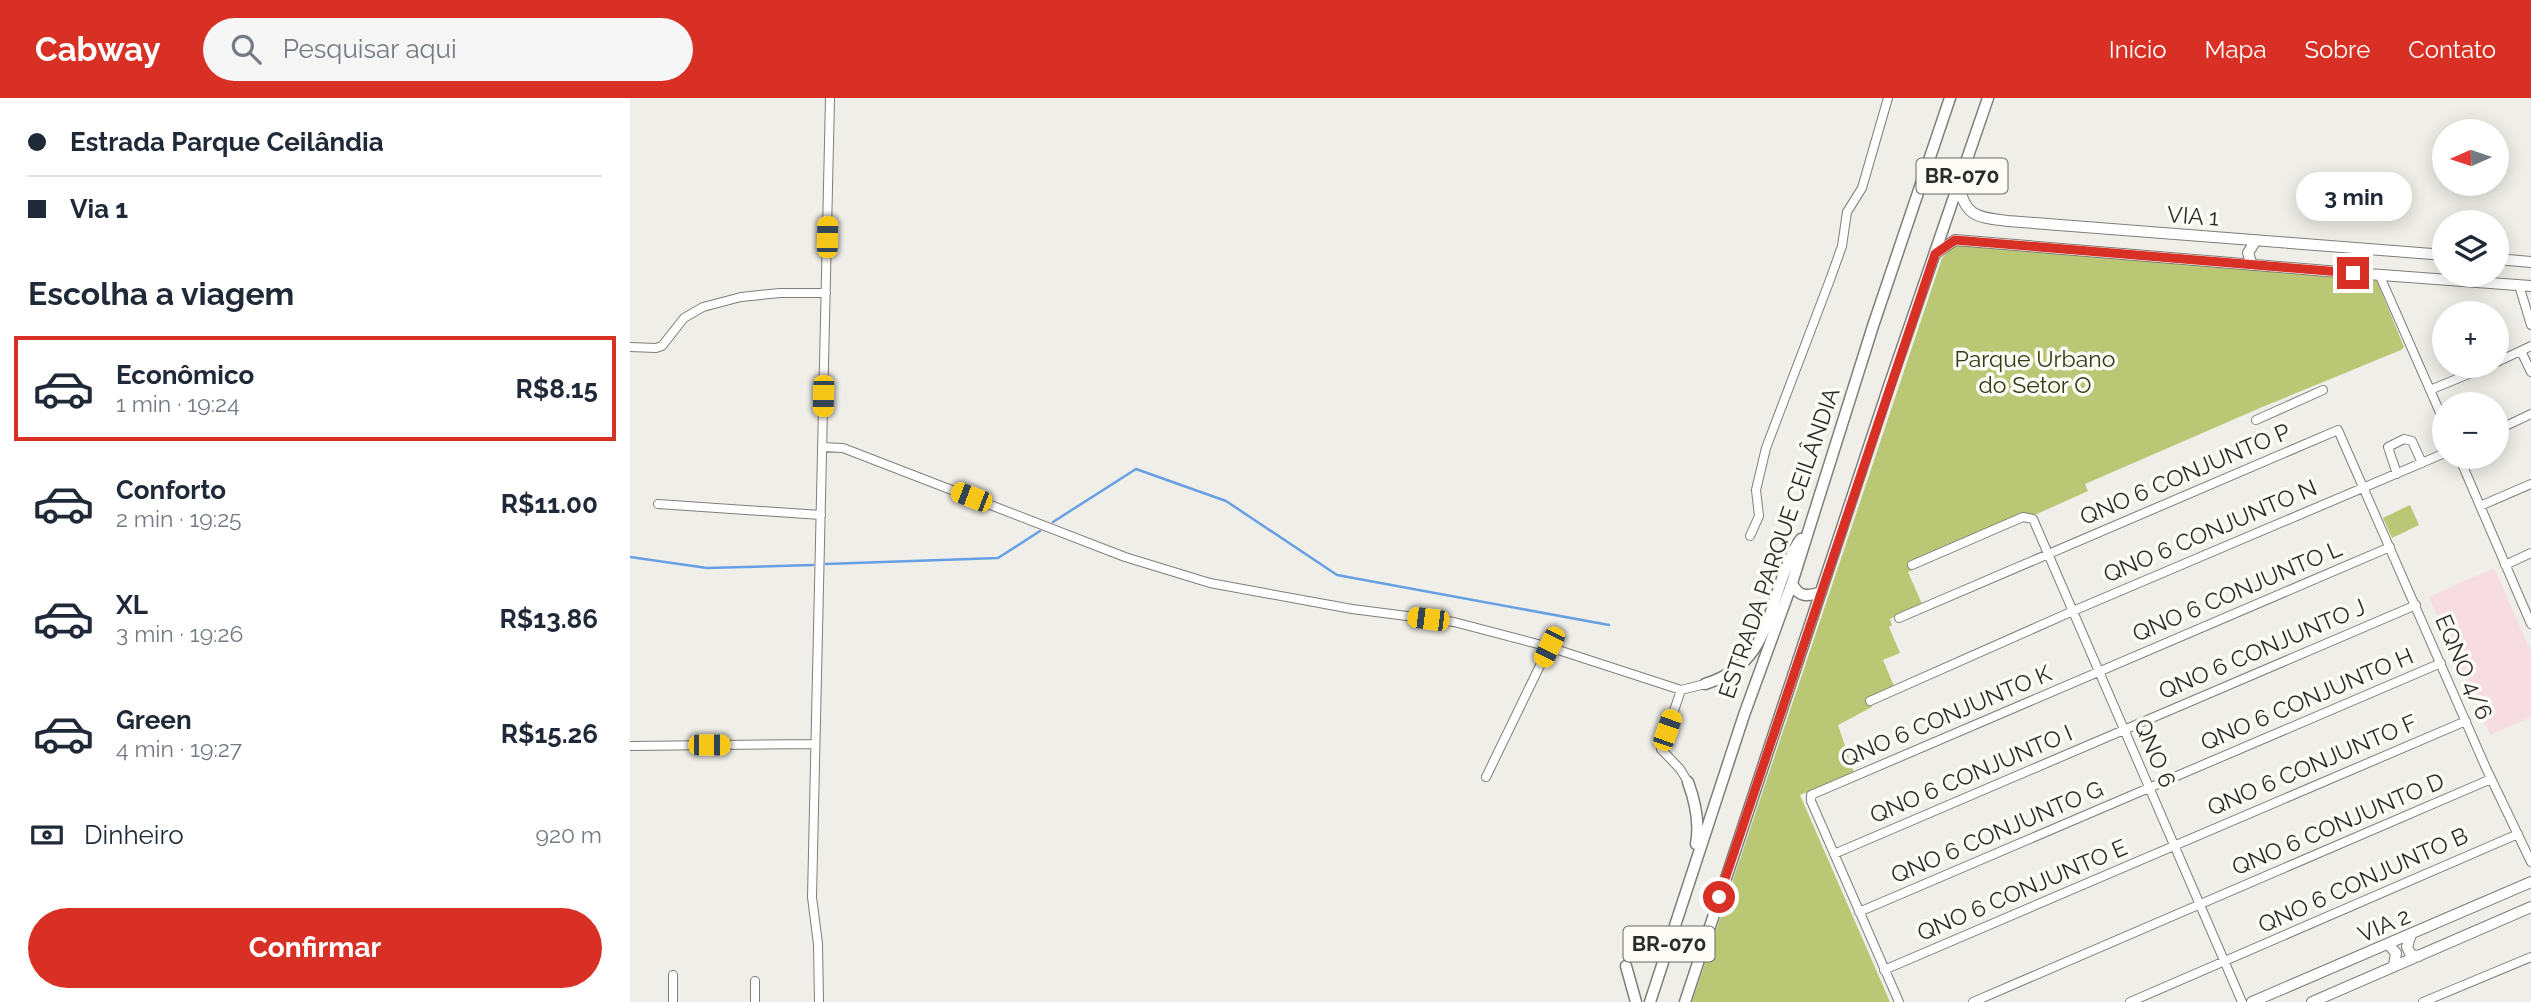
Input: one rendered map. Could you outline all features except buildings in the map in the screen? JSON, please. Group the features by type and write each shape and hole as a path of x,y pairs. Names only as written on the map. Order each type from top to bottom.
{"highway":[{"name":"ESTRADA PARQUE CEILÂNDIA","path":"1650,1002 1744,715 1792,583 1873,326 1950,98"},
{"name":"BR-070","path":"1685,1002 1988,98"},
{"path":"1706,684 1725,678 1739,668 1752,653 1762,635 1797,544 1809,529"},
{"path":"1792,583 1803,596 1821,592"},
{"path":"1687,886 1698,832 1694,798 1688,782"},
{"path":"1626,966 1636,1002"}],"main road":[{"name":"VIA 1","path":"1959,185 1966,208 1975,215 1987,218 2432,254"},
{"name":"VIA 1","path":"1935,254 1955,240 2531,286"},
{"path":"2252,265 2248,253 2256,240"},
{"path":"2509,260 2531,262"},
{"path":"2515,260 2531,268"},
{"name":"VIA 2","path":"2252,1002 2531,882"},
{"name":"VIA 2","path":"2312,1002 2531,907"},
{"path":"2411,934 2407,947 2411,954 2418,956"},
{"path":"2388,944 2396,953 2394,966"}],"street":[{"path":"819,1002 818,944 812,897 830,98"},
{"path":"1749,536 1759,516 1756,490 1763,459 1835,267 1842,246 1847,212 1862,188 1888,98"},
{"path":"2379,274 2432,395"},
{"path":"2519,285 2531,325"},
{"path":"630,348 662,346 684,318 716,303 780,292 825,293"},
{"path":"2509,356 2531,346"},
{"path":"2521,351 2531,372"},
{"path":"2430,390 2459,378"},
{"path":"2256,419 2323,390"},
{"path":"2509,424 2531,414"},
{"name":"EQNO 4/6","path":"2338,430 2491,779 2531,862"},
{"name":"QNO 6 CONJUNTO P","path":"1899,618 2338,430"},
{"path":"2397,474 2388,447 2404,439 2412,442 2422,463"},
{"path":"822,447 843,448 1125,557 1210,583 1352,609 1454,622 1549,647 1681,690 1706,684"},
{"path":"2363,486 2432,459"},
{"path":"2464,469 2531,623"},
{"path":"2480,506 2531,484"},
{"name":"QNO 6 CONJUNTO N","path":"1870,701 2363,486"},
{"path":"658,504 821,514"},
{"name":"QNO 6","path":"1912,565 2023,517 2034,519 2242,1002"},
{"name":"QNO 6 CONJUNTO L","path":"2098,671 2390,547"},
{"path":"2504,565 2531,553"},
{"name":"QNO 6 CONJUNTO J","path":"2124,729 2416,605"},
{"path":"1486,777 1549,647"},
{"name":"QNO 6 CONJUNTO H","path":"2149,787 2441,663"},
{"name":"QNO 6 CONJUNTO K","path":"1834,854 1811,798 1814,794 2098,671"},
{"path":"1681,690 1661,750 1680,769 1688,782"},
{"name":"QNO 6 CONJUNTO F","path":"2174,845 2466,720"},
{"name":"QNO 6 CONJUNTO I","path":"1834,854 2124,729"},
{"path":"630,746 815,744"},
{"name":"QNO 6 CONJUNTO D","path":"1973,1002 2491,779"},
{"name":"QNO 6 CONJUNTO G","path":"1859,912 2149,787"},
{"name":"QNO 6 CONJUNTO B","path":"2130,1002 2518,834"},
{"name":"QNO 6 CONJUNTO E","path":"1884,970 2174,845"},
{"path":"1834,854 1899,1002"},
{"path":"2423,1002 2531,957"},
{"path":"673,975 673,1002"},
{"path":"755,981 755,1002"}],"shaded area":[{"path":"2494,568 2531,652 2531,717 2490,735 2429,597"}],"green space":[{"name":"Parque Urbano do Setor O","path":"1954,245 2376,279 2404,347 2085,484 2088,491 1908,572 1922,604 1890,619 1892,625 1889,627 1900,653 1883,660 1894,686 1868,698 1872,707 1838,725 1854,773 1800,795 1890,1002 1692,1002 1942,258"},
{"path":"2410,505 2419,525 2392,538 2383,518"}],"waterway":[{"path":"1053,522 1136,469 1226,501 1337,575 1609,625"},
{"path":"826,564 998,558 1040,531"},
{"path":"630,557 707,568 813,565"}],"route":[{"path":"1719,897 1935,254 1955,240 2353,273"}]}
